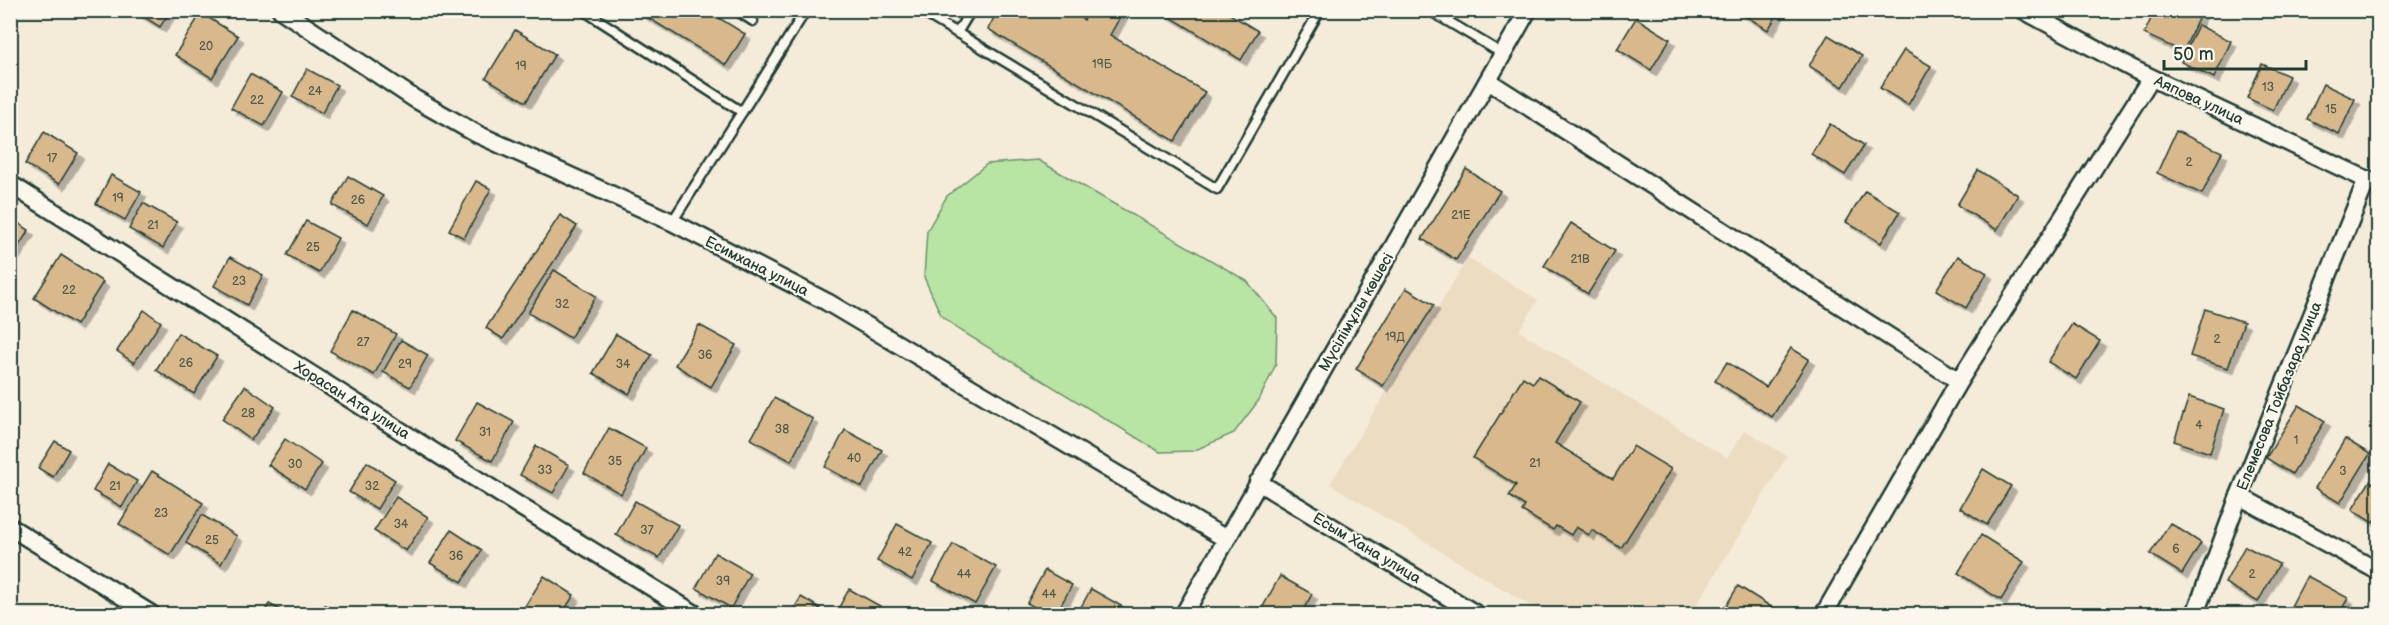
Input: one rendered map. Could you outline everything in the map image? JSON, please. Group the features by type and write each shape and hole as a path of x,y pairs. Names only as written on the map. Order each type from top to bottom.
{"street":[{"name":"Есимхана улица","path":"281,10 415,99 477,134 672,222 827,302 1226,539"},
{"name":"Аяпова улица","path":"2023,10 2151,78 2373,182"},
{"name":"Мүсілімұлы көшесі","path":"1184,615 1488,81 1523,13"},
{"path":"1824,615 1959,381 2151,78"},
{"path":"1488,81 1959,381"},
{"name":"Елемесова Тойбазара улица","path":"2195,615 2239,495 2373,182"},
{"name":"Хорасан Ата улица","path":"10,184 695,615"},
{"name":"Есым Хана улица","path":"1258,482 1476,615"},
{"path":"2239,495 2379,571"},
{"path":"10,527 151,615"}],"lane":[{"path":"583,10 742,112"},
{"path":"736,10 753,21"},
{"path":"672,222 806,10"},
{"path":"919,10 1217,189 1320,10"},
{"path":"957,33 971,10"},
{"path":"1429,10 1503,54"}],"shaded area":[{"path":"1468,258 1538,300 1519,331 1727,458 1745,430 1787,456 1691,614 1544,614 1330,484"}],"green space":[{"path":"1038,160 1247,281 1277,318 1276,364 1259,400 1234,433 1193,451 1160,452 958,329 941,315 924,277 927,231 947,196 987,164"}],"building":[{"path":"133,10 171,10 160,27"},
{"path":"635,10 706,10 745,34 726,65"},
{"path":"998,10 1068,10 1084,20 1090,10 1124,10 1110,35 1205,92 1175,141 988,29"},
{"path":"1159,10 1223,10 1258,31 1241,60"},
{"path":"1736,10 1780,10 1768,30"},
{"path":"2155,10 2202,10 2183,52 2144,34"},
{"path":"201,13 238,36 212,78 175,55"},
{"path":"1636,18 1670,39 1651,70 1617,49"},
{"path":"2198,25 2231,41 2214,78 2181,62"},
{"path":"515,30 555,54 526,102 486,78"},
{"path":"1828,35 1862,56 1843,87 1809,66"},
{"path":"1904,50 1931,66 1908,105 1880,88"},
{"path":"2262,64 2289,76 2273,110 2247,98"},
{"path":"307,69 337,85 322,113 292,97"},
{"path":"250,74 283,92 264,126 231,108"},
{"path":"2323,84 2355,99 2339,134 2307,119"},
{"path":"1830,124 1864,145 1845,175 1811,154"},
{"path":"2176,131 2222,152 2202,194 2157,173"},
{"path":"44,132 78,153 59,184 25,164"},
{"path":"1466,169 1500,191 1456,260 1422,239"},
{"path":"1978,170 2018,195 1997,230 1957,205"},
{"path":"111,175 141,192 125,220 96,204"},
{"path":"348,176 383,196 368,224 332,205"},
{"path":"476,181 491,189 464,238 449,230"},
{"path":"1865,191 1900,212 1881,243 1846,222"},
{"path":"143,203 177,222 163,248 129,229"},
{"path":"560,215 577,226 503,339 486,328"},
{"path":"10,218 29,230 10,260"},
{"path":"306,221 338,238 319,273 287,255"},
{"path":"1571,223 1615,251 1588,294 1544,266"},
{"path":"61,255 103,282 76,325 34,298"},
{"path":"1958,256 1987,273 1966,308 1936,290"},
{"path":"230,257 263,275 247,305 214,286"},
{"path":"554,270 596,296 570,338 528,313"},
{"path":"1406,288 1434,305 1383,386 1356,369"},
{"path":"2205,309 2244,322 2228,368 2190,356"},
{"path":"144,310 161,322 134,363 117,351"},
{"path":"353,310 396,334 374,375 330,351"},
{"path":"2072,324 2100,341 2076,379 2048,362"},
{"path":"699,325 736,345 711,387 675,365"},
{"path":"178,333 217,356 194,394 156,370"},
{"path":"616,334 652,355 629,394 593,373"},
{"path":"401,340 428,355 410,387 383,372"},
{"path":"1791,348 1809,359 1772,417 1715,381 1727,362 1766,387"},
{"path":"1538,376 1580,402 1555,443 1613,479 1633,446 1671,469 1621,548 1592,530 1589,535 1576,527 1571,535 1556,526 1553,530 1522,511 1525,506 1509,496 1516,485 1473,458 1523,377 1533,383"},
{"path":"245,386 275,407 251,440 222,419"},
{"path":"2189,397 2224,409 2210,453 2174,441"},
{"path":"774,398 813,419 791,461 751,439"},
{"path":"477,402 514,422 492,461 455,441"},
{"path":"2299,405 2325,421 2292,474 2266,458"},
{"path":"609,428 646,448 621,494 584,473"},
{"path":"845,430 882,450 862,487 825,467"},
{"path":"285,439 322,464 305,489 268,465"},
{"path":"2345,439 2370,454 2340,503 2315,488"},
{"path":"55,441 69,450 53,477 38,468"},
{"path":"536,446 569,465 553,493 520,475"},
{"path":"367,462 395,480 377,509 349,492"},
{"path":"108,464 137,481 122,507 93,491"},
{"path":"1983,469 2011,486 1987,525 1960,508"},
{"path":"152,471 203,503 170,555 119,524"},
{"path":"2370,481 2378,486 2378,514 2373,523 2352,510"},
{"path":"396,497 428,517 406,551 374,531"},
{"path":"635,501 678,525 659,558 616,535"},
{"path":"202,515 237,536 221,564 186,543"},
{"path":"2170,523 2201,543 2182,574 2150,554"},
{"path":"897,524 932,543 912,580 877,561"},
{"path":"451,530 482,550 462,582 430,563"},
{"path":"1981,535 2024,562 2001,600 1958,573"},
{"path":"953,544 996,567 975,604 933,581"},
{"path":"2245,546 2279,564 2258,602 2225,583"},
{"path":"715,553 750,573 731,608 696,588"},
{"path":"1045,570 1072,585 1056,614 1047,614 1027,603"},
{"path":"544,576 574,595 562,614 520,614"},
{"path":"1280,576 1312,594 1301,614 1264,614 1260,612"},
{"path":"2307,576 2348,598 2339,614 2296,614 2289,610"},
{"path":"1738,586 1781,613 1721,614"},
{"path":"849,589 880,606 875,614 843,614 837,611"},
{"path":"1091,589 1123,607 1119,614 1077,614"},
{"path":"801,597 820,608 816,614 791,614"},
{"path":"269,604 288,614 263,614"},
{"path":"325,605 339,614 319,614"}]}
